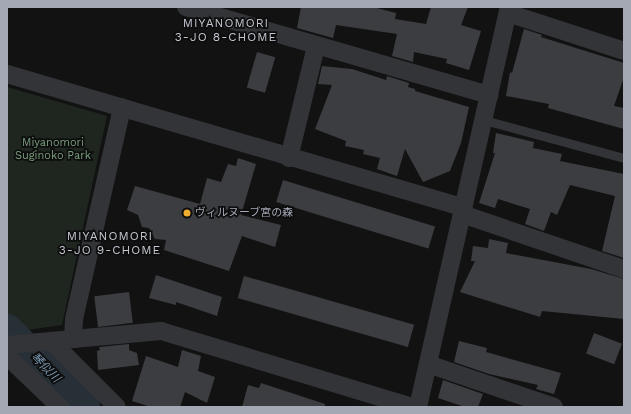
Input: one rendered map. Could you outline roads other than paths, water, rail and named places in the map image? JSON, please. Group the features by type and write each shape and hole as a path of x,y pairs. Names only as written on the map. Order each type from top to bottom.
{"street":[{"path":"186,7 316,46 490,95"},
{"path":"418,407 509,10 624,51"},
{"path":"289,158 316,46"},
{"path":"7,74 122,107 463,211 624,270"},
{"path":"73,339 74,319 122,107"},
{"path":"8,348 44,342 161,331 413,407"},
{"path":"44,342 117,407"},
{"path":"8,348 60,407"},
{"path":"428,364 554,407"}],"lane":[{"path":"484,120 624,158"}],"waterway":[{"name":"琴似川","path":"7,330 84,407"}],"place":[{"name":"ヴィルヌーブ宮の森","path":"187,213"}],"district":[{"name":"MIYANOMORI 3-JO 8-CHOME","path":"226,31"},
{"name":"MIYANOMORI 3-JO 9-CHOME","path":"110,244"}],"park label":[{"name":"Miyanomori Suginoko Park","path":"53,150"}]}
